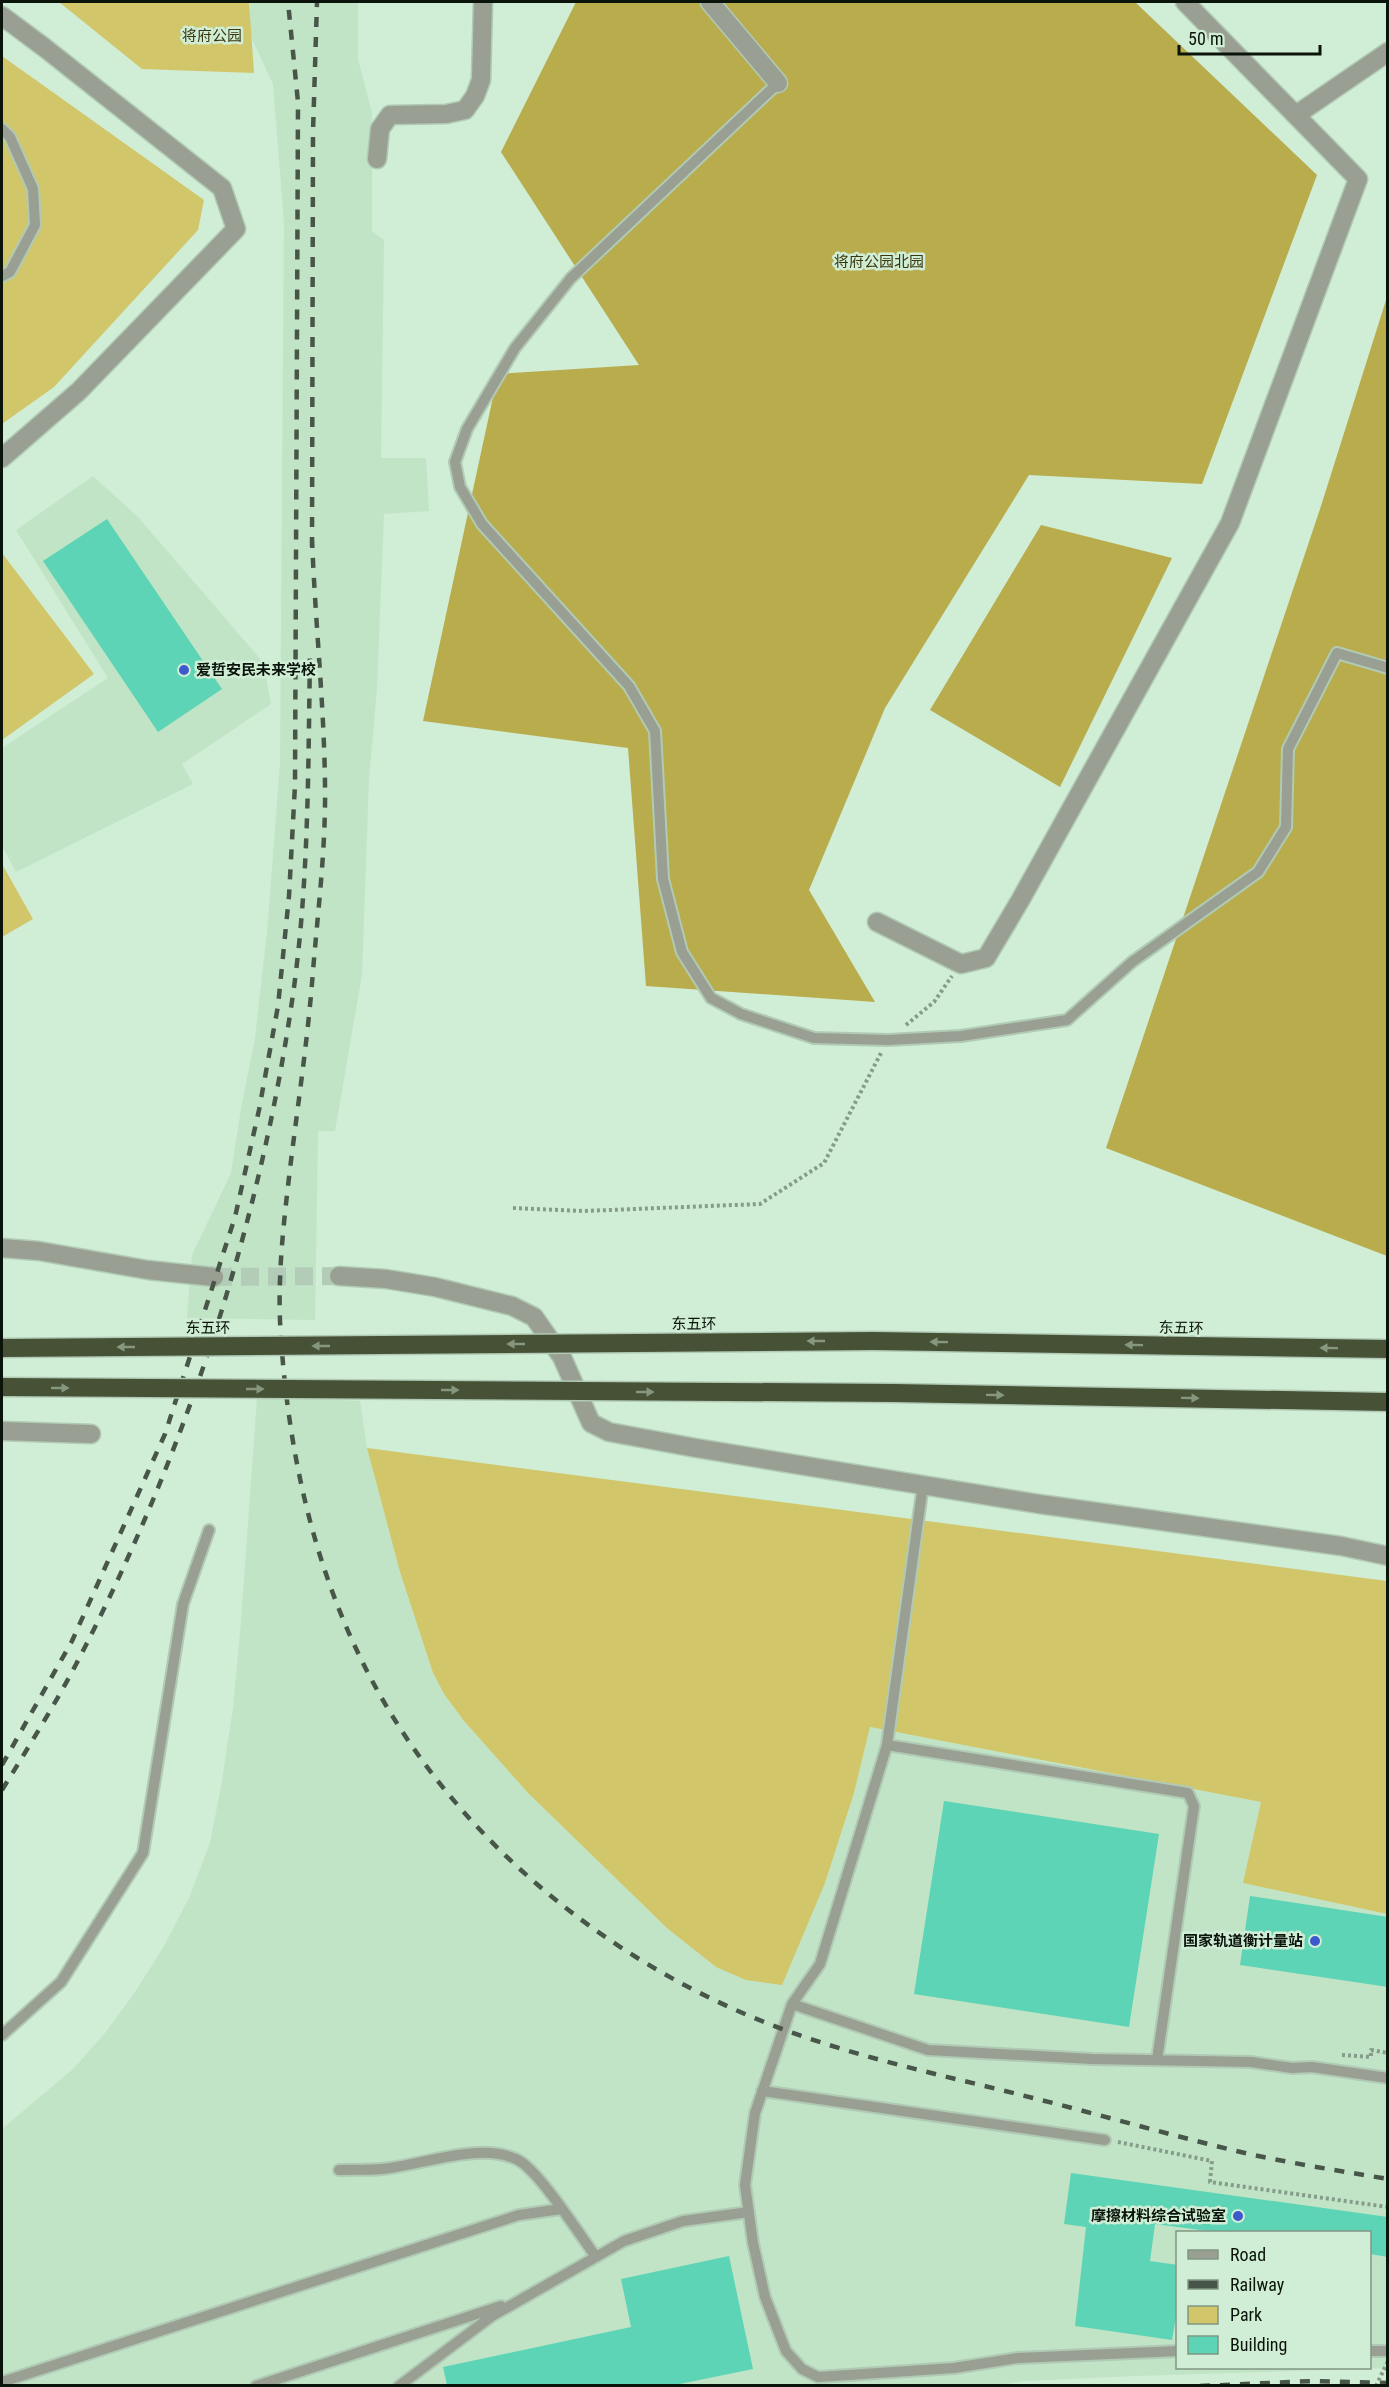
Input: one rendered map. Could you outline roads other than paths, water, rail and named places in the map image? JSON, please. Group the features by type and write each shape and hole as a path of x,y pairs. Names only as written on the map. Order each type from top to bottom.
{"highway":[{"name":"东五环","path":"2,1348 874,1341 1388,1349"},
{"path":"2,1387 894,1393 1388,1402"}],"street":[{"path":"377,159 380,129 390,116 446,114 465,110 476,96 481,80 483,2"},
{"path":"710,2 778,83"},
{"path":"877,922 961,964 986,958 1230,523 1358,179 1185,2"},
{"path":"2,16 222,188 236,229 79,391 2,458"},
{"path":"1296,115 1388,52"},
{"path":"2,1248 39,1251 148,1270 214,1277"},
{"path":"339,1276 386,1279 435,1287 512,1306 534,1317 562,1357 591,1423 609,1432 685,1447 1039,1504 1341,1546 1388,1556"},
{"path":"2,1431 92,1434"}],"lane":[{"path":"778,83 571,278 515,348 467,429 455,462 460,486 482,524 629,686 655,731 663,879 682,951 711,998 741,1014 814,1038 888,1040 960,1036 1067,1020 1132,962 1258,872 1286,827 1288,749 1337,653 1388,668"},
{"path":"2,129 10,137 33,189 35,225 10,272 2,276"},
{"path":"923,1485 887,1745 820,1964 792,2004 754,2113 745,2185 753,2243 765,2297 786,2351 802,2369 818,2377 954,2368 1018,2358 1176,2351"},
{"path":"2,2036 61,1982 143,1853 183,1604 209,1530"},
{"path":"887,1745 1188,1793 1194,1806 1157,2060"},
{"path":"792,2004 928,2050 1251,2062 1292,2068 1312,2067 1388,2078"},
{"path":"762,2091 1105,2140"},
{"path":"339,2170 389,2169 458,2156 485,2154 519,2160 535,2174 596,2257"},
{"path":"2,2382 519,2215 561,2209"},
{"path":"399,2385 492,2316 624,2241 683,2221 749,2212"},
{"path":"256,2385 518,2301"},
{"path":"1371,2351 1388,2351"}],"tunnel":[{"path":"214,1277 339,1276"}],"railway":[{"path":"2,1765 72,1641 165,1434 235,1217 259,1110 278,1006 289,896 295,785 298,102 288,2"},
{"path":"312,547 313,132 317,2"},
{"path":"312,538 324,753 324,831 308,1021 284,1226 280,1283 283,1365 295,1452 315,1538 328,1580 362,1661 395,1720 433,1775 477,1826 525,1873 577,1916 633,1955 691,1988 752,2017 856,2053 1195,2141 1266,2158 1388,2179"},
{"path":"2,1790 46,1719 86,1645 156,1493 187,1414 238,1254 277,1091 297,964 308,788 310,655"},
{"path":"1200,2386 1314,2381 1388,2383"}],"place":[{"name":"爱哲安民未来学校","path":"184,670"},
{"name":"国家轨道衡计量站","path":"1315,1941"},
{"name":"摩擦材料综合试验室","path":"1238,2216"}],"park label":[{"name":"将府公园","path":"212,36"},
{"name":"将府公园北园","path":"879,262"}]}
